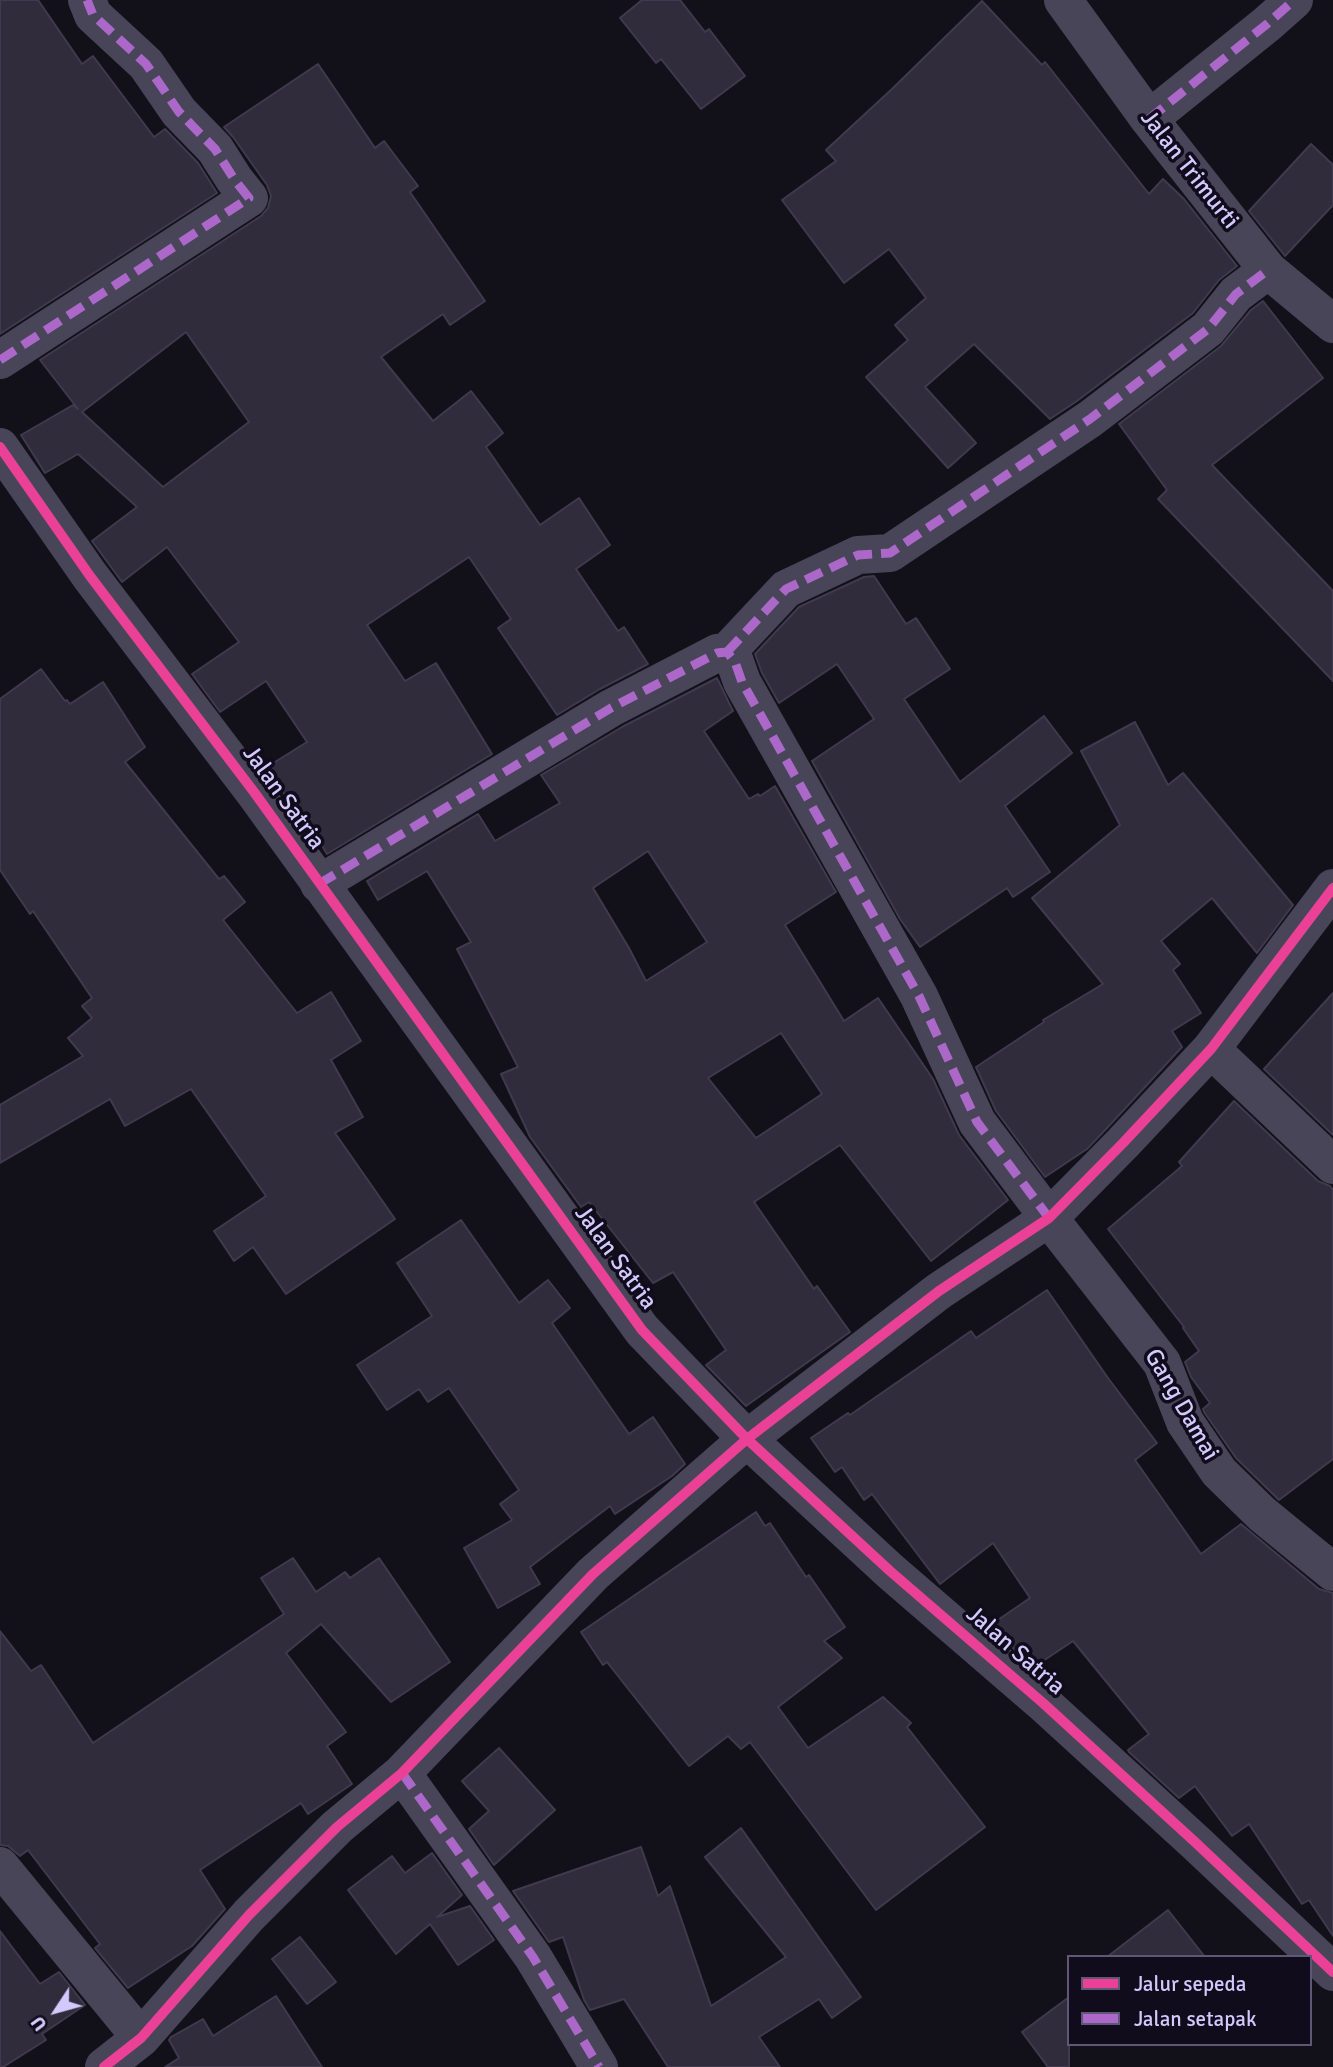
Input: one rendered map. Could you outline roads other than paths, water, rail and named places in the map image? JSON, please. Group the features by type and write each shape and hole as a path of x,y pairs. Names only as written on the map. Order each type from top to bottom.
{"street":[{"path":"0,360 249,198 215,149 179,112 146,64 93,15 87,0"},
{"name":"Jalan Trimurti","path":"1063,0 1149,119 1268,270 1333,324"},
{"path":"1149,119 1294,0"},
{"path":"319,884 611,708 717,653 727,652 786,589 858,555 890,552 1090,419 1208,329 1236,294 1268,270"},
{"name":"Jalan Satria","path":"0,447 90,576 254,792 642,1330 747,1439 890,1571 1043,1703 1175,1823 1333,1972"},
{"name":"Gang Damai","path":"727,652 735,662 742,682 919,996 977,1122 1161,1363 1185,1422 1219,1472 1262,1514 1333,1572"},
{"path":"104,2067 141,2038 249,1915 337,1827 402,1773 593,1574 747,1439 939,1291 1049,1218 1211,1049 1333,888"},
{"path":"1211,1049 1333,1165"},
{"path":"402,1773 533,1957 599,2067"},
{"path":"0,1866 141,2038"}]}
